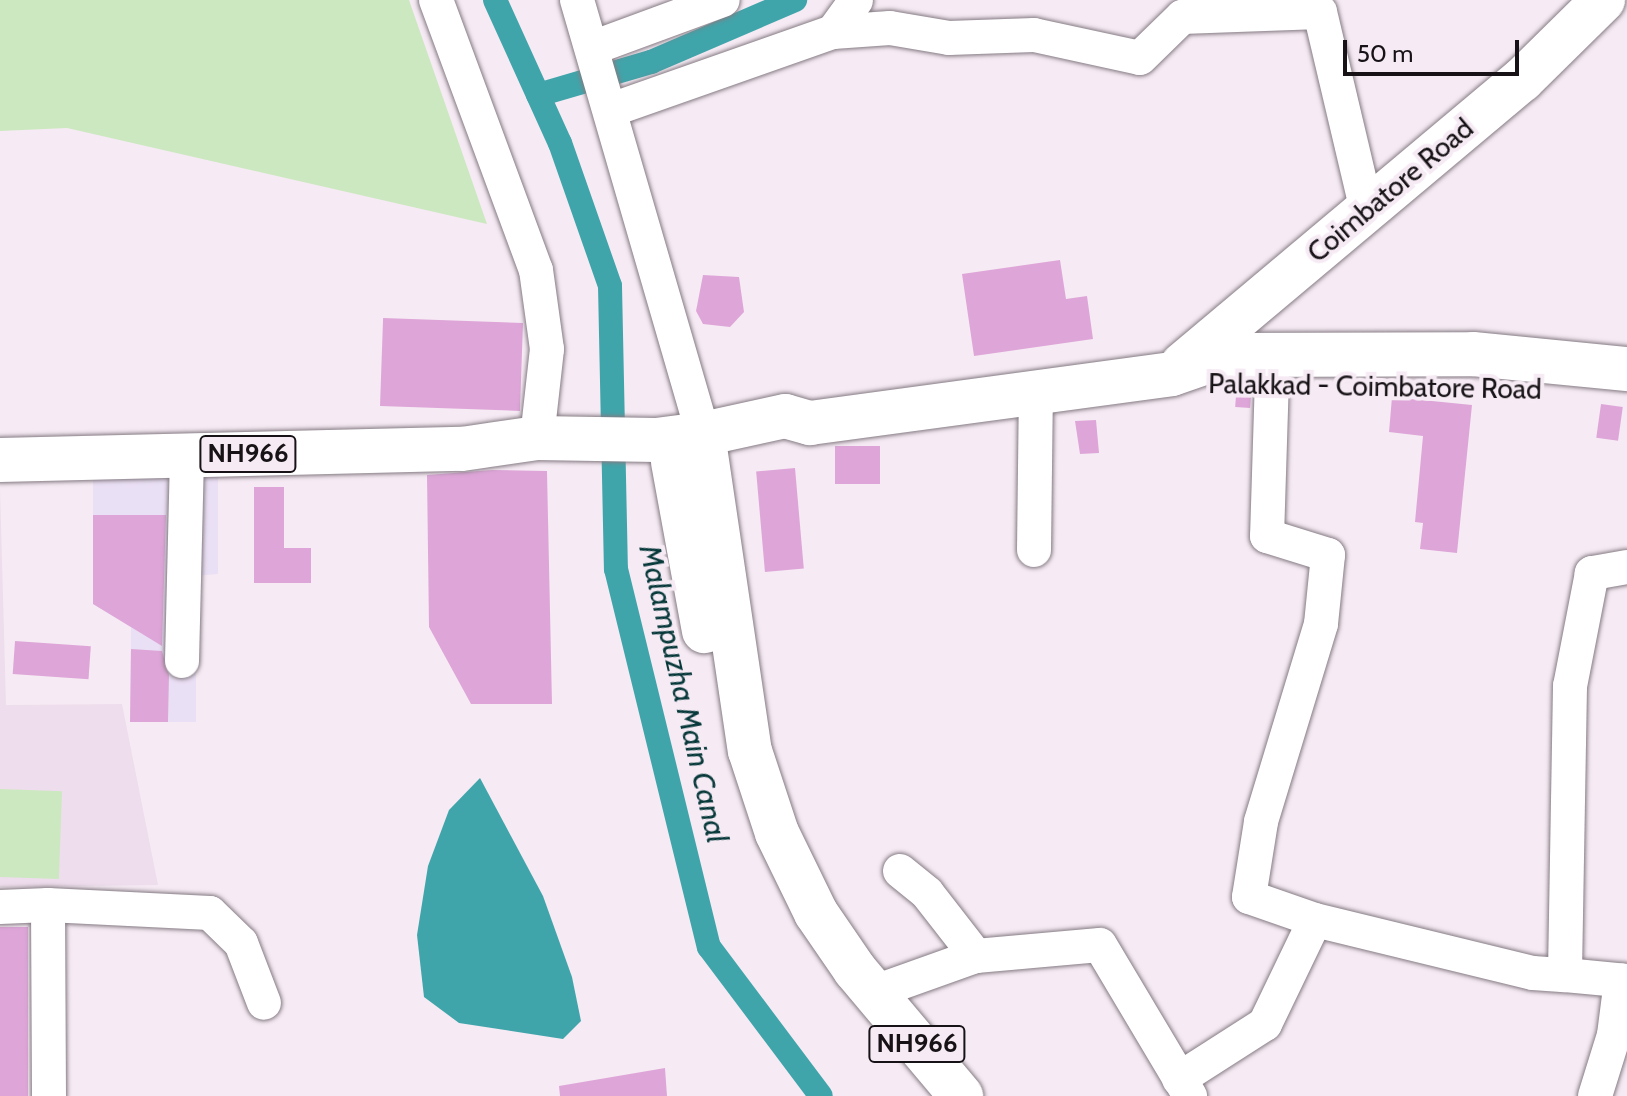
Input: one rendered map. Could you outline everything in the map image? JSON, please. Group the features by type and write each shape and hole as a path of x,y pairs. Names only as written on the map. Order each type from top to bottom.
{"main road":[{"name":"Coimbatore Road","path":"1172,374 1367,211 1582,8"},
{"name":"Palakkad - Coimbatore Road","path":"0,460 536,448 679,449 785,416 810,423 1036,393 1172,374 1227,355 1473,354 1627,369"},
{"name":"Palakkad - Coimbatore Road","path":"1172,374 1205,384 1272,378 1444,381 1627,395"},
{"name":"NH966","path":"679,449 750,751 756,814 756,859 797,930 926,1096"},
{"name":"NH966","path":"756,814 816,913 872,993 961,1096"}],"street":[{"path":"436,0 536,270 547,349 536,448"},
{"path":"577,0 595,47 687,375 679,449"},
{"path":"595,47 723,0"},
{"path":"833,32 856,0"},
{"path":"611,110 833,32 890,28 949,38 1034,35 1140,58 1182,17 1319,6 1367,211"},
{"path":"1272,378 1267,536 1328,555 1321,624 1261,822 1249,897 1315,920 1533,973 1624,981 1614,1035 1595,1096"},
{"path":"1034,550 1036,393"},
{"path":"182,661 187,456"},
{"path":"1565,975 1570,686 1592,573 1627,567"},
{"path":"900,871 927,893 976,956"},
{"path":"0,907 48,905 210,913 241,943 264,1003"},
{"path":"48,905 49,1096"},
{"path":"872,993 976,956 1100,945 1185,1088 1265,1024 1315,920"}],"shaded area":[{"path":"218,475 218,574 196,576 196,722 130,722 131,627 93,604 93,476"},
{"path":"0,488 6,705 122,704 158,885 0,887"}],"green space":[{"path":"0,0 409,0 487,224 67,128 0,131"},
{"path":"0,789 62,791 59,879 0,877"}],"water":[{"path":"480,778 543,896 572,977 581,1021 563,1039 459,1023 424,997 417,935 428,866 449,810"}],"building":[{"path":"1060,260 1066,299 1087,296 1093,339 974,356 962,274"},
{"path":"703,275 739,277 744,312 730,327 703,324 696,311"},
{"path":"383,318 523,323 520,411 380,406"},
{"path":"1237,381 1252,382 1250,408 1235,407"},
{"path":"1392,397 1472,405 1457,553 1420,549 1423,523 1415,522 1423,436 1389,432"},
{"path":"1601,404 1623,407 1618,441 1596,438"},
{"path":"1096,420 1099,453 1080,454 1075,421"},
{"path":"835,446 880,446 880,484 835,484"},
{"path":"795,468 804,569 765,572 756,471"},
{"path":"492,470 547,471 552,704 471,704 429,627 427,475"},
{"path":"254,487 284,487 284,548 311,548 311,583 254,583"},
{"path":"93,515 166,515 162,646 93,604"},
{"path":"15,641 91,646 89,679 13,674"},
{"path":"131,649 162,651 169,675 168,722 130,722"},
{"path":"0,927 28,927 28,1096 0,1096"},
{"path":"665,1068 667,1096 560,1096 559,1086"}],"waterway":[{"name":"Malampuzha Main Canal","path":"495,0 560,143 610,286 616,569 709,947 821,1096"},
{"path":"538,95 651,62 795,0"}]}
